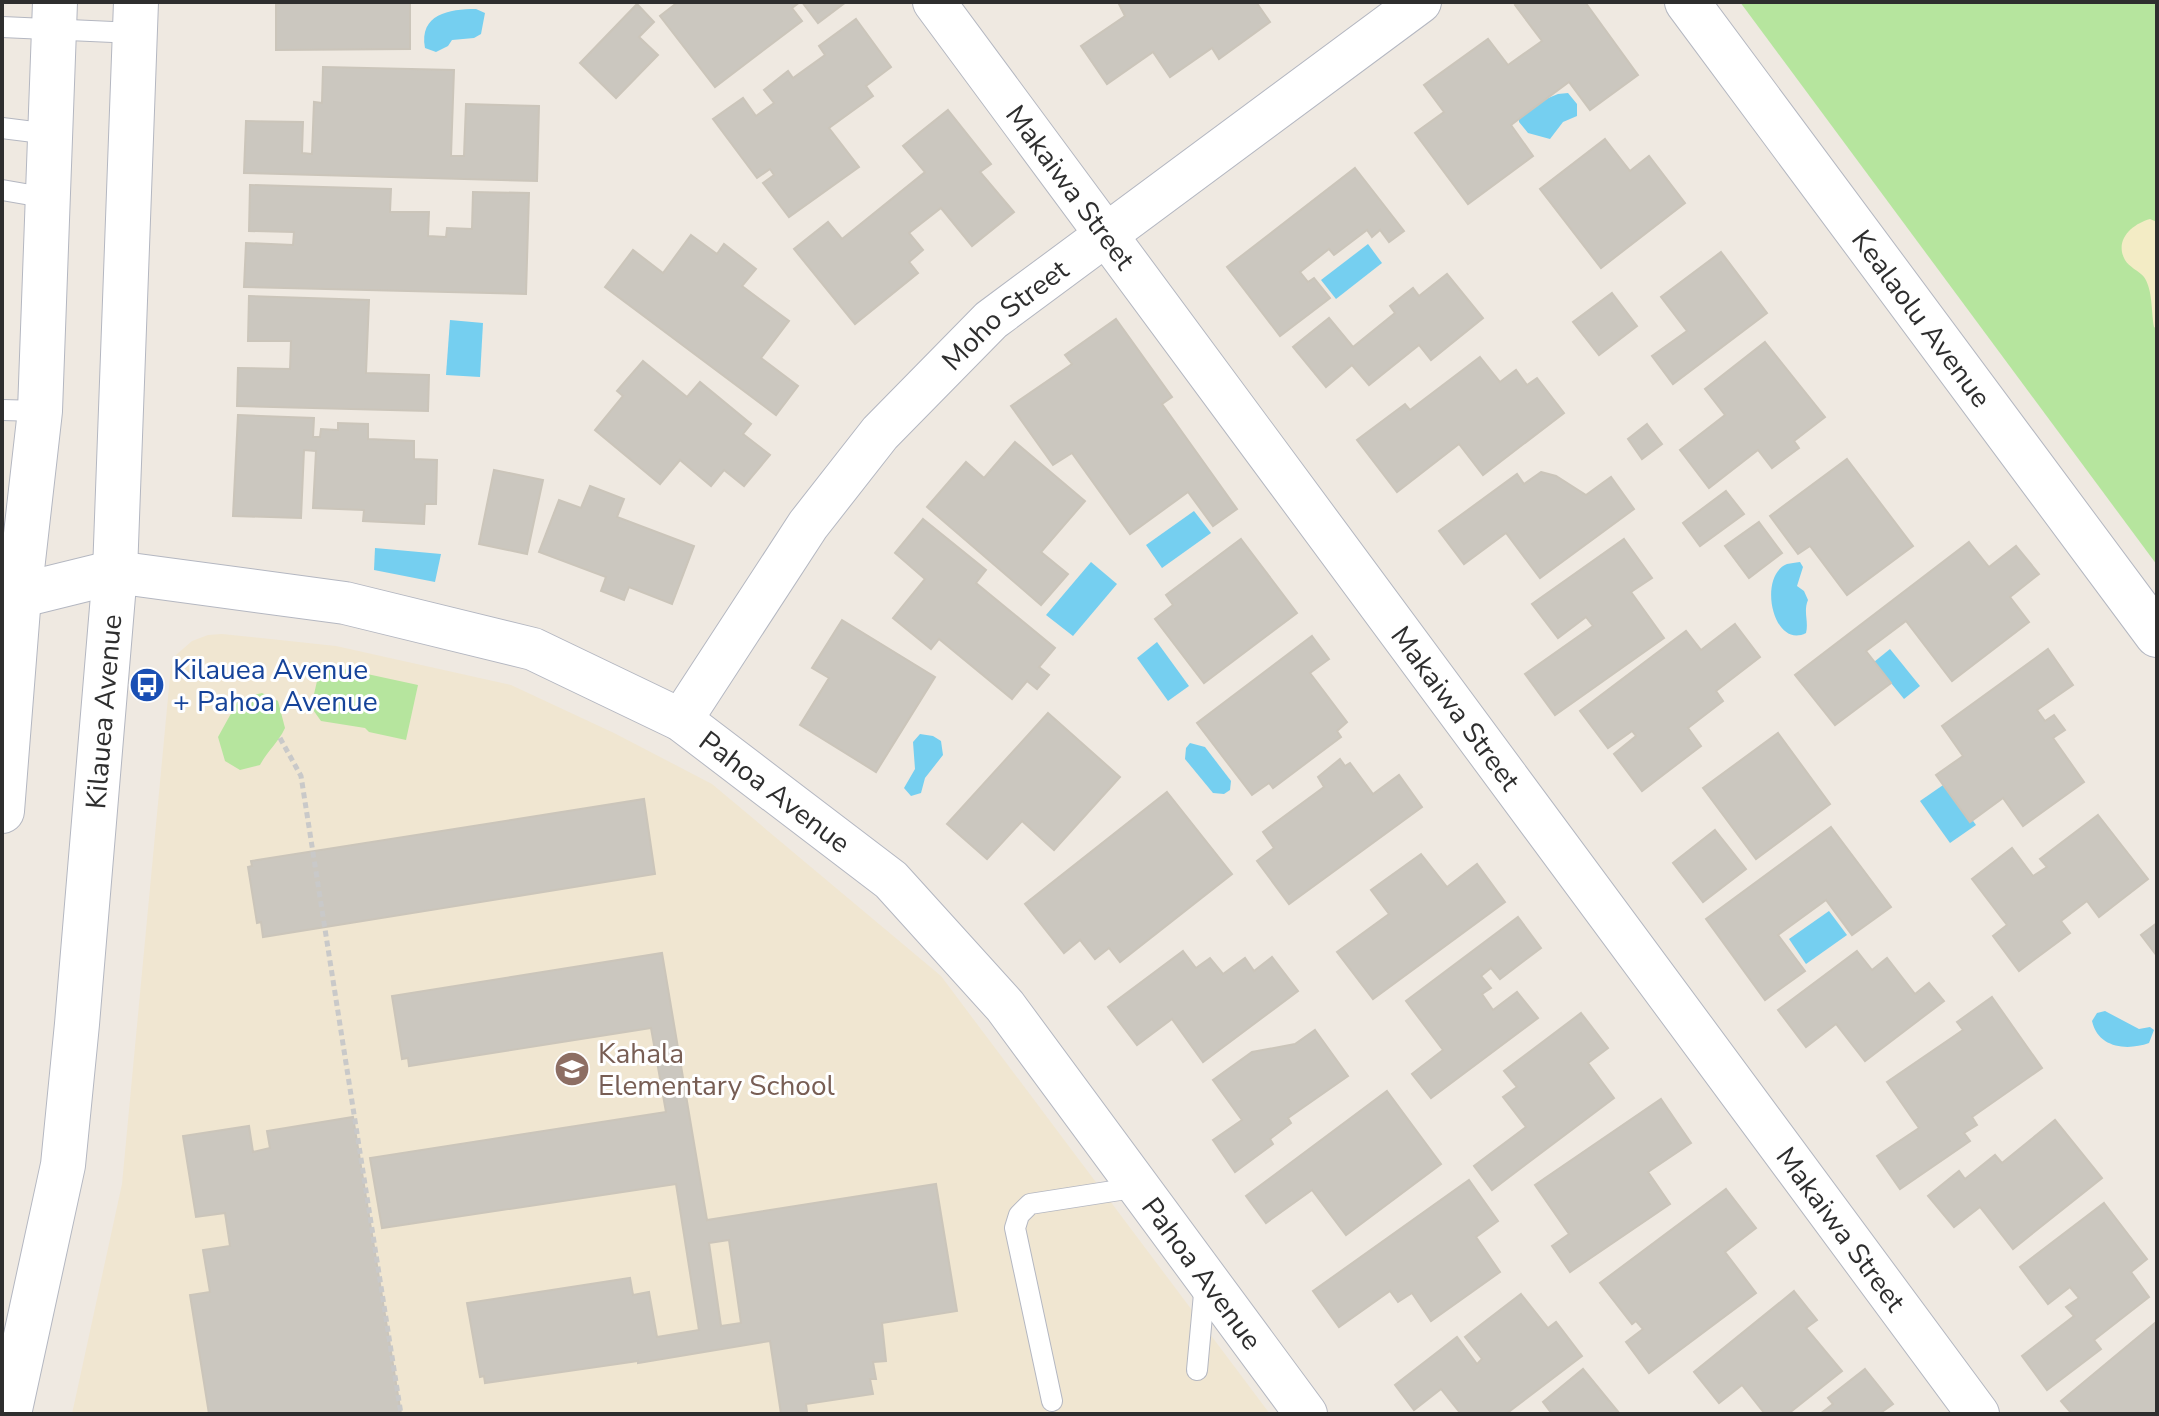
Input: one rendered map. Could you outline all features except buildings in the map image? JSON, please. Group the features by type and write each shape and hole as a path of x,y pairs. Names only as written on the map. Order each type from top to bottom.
{"street":[{"name":"Makaiwa Street","path":"934,2 1978,1414"},
{"name":"Moho Street","path":"681,720 808,525 880,433 991,320 1420,2"},
{"name":"Kealaolu Avenue","path":"1687,2 2157,635"},
{"path":"2,811 21,411 48,198 55,15"},
{"name":"Kilauea Avenue","path":"9,1414 63,1165 115,572 136,17"},
{"name":"Pahoa Avenue","path":"10,598 115,572 345,603 533,649 681,720 891,880 1005,1006 1306,1414"}],"lane":[{"path":"2,27 55,15 136,17"},
{"path":"2,128 50,134"},
{"path":"2,190 48,198"},
{"path":"1052,1401 1015,1228 1019,1215 1030,1204 1139,1187"},
{"path":"1197,1370 1206,1279"}],"path":[{"path":"280,738 301,776 401,1414"}],"shaded area":[{"name":"Kahala Elementary School","path":"222,634 336,646 511,685 614,733 712,784 941,976 1270,1414 72,1414 122,1184 171,666 176,655 192,641"}],"green space":[{"path":"1740,2 2157,2 2157,565"},
{"path":"321,664 418,685 406,740 369,732 365,728 321,721 311,707"},
{"path":"262,693 278,701 285,728 260,765 240,770 225,761 218,737 239,699"}],"sand":[{"path":"2150,219 2157,222 2157,329 2154,327 2147,282 2129,265 2122,253 2123,240 2131,229"}],"water":[{"path":"476,9 485,13 481,34 474,38 452,40 436,52 425,48 424,37 431,21 446,12"},
{"path":"1568,93 1577,104 1577,116 1563,122 1550,139 1528,133 1519,122 1519,110"},
{"path":"1368,244 1382,263 1336,299 1321,280"},
{"path":"450,320 483,323 480,377 446,375"},
{"path":"1194,511 1211,533 1162,568 1146,545"},
{"path":"375,548 441,554 435,582 374,570"},
{"path":"1091,562 1117,584 1073,636 1046,615"},
{"path":"1800,562 1803,567 1797,586 1804,591 1808,600 1807,629 1806,633 1794,635 1785,631 1778,622 1771,596 1778,571 1787,564"},
{"path":"1157,642 1189,686 1168,701 1137,658"},
{"path":"1890,649 1920,686 1904,699 1874,662"},
{"path":"920,734 941,741 943,755 925,778 921,793 911,796 904,788 915,769 913,742"},
{"path":"1190,743 1205,747 1231,781 1230,790 1224,794 1213,793 1185,759"},
{"path":"1946,783 1976,825 1950,843 1920,801"},
{"path":"1829,911 1847,935 1806,964 1789,939"},
{"path":"2105,1011 2139,1029 2150,1027 2154,1030 2149,1043 2123,1047 2100,1037 2092,1021 2097,1013"}],"place":[{"name":"Kilauea Avenue + Pahoa Avenue","path":"147,685"},
{"name":"Kahala Elementary School","path":"572,1069"}]}
